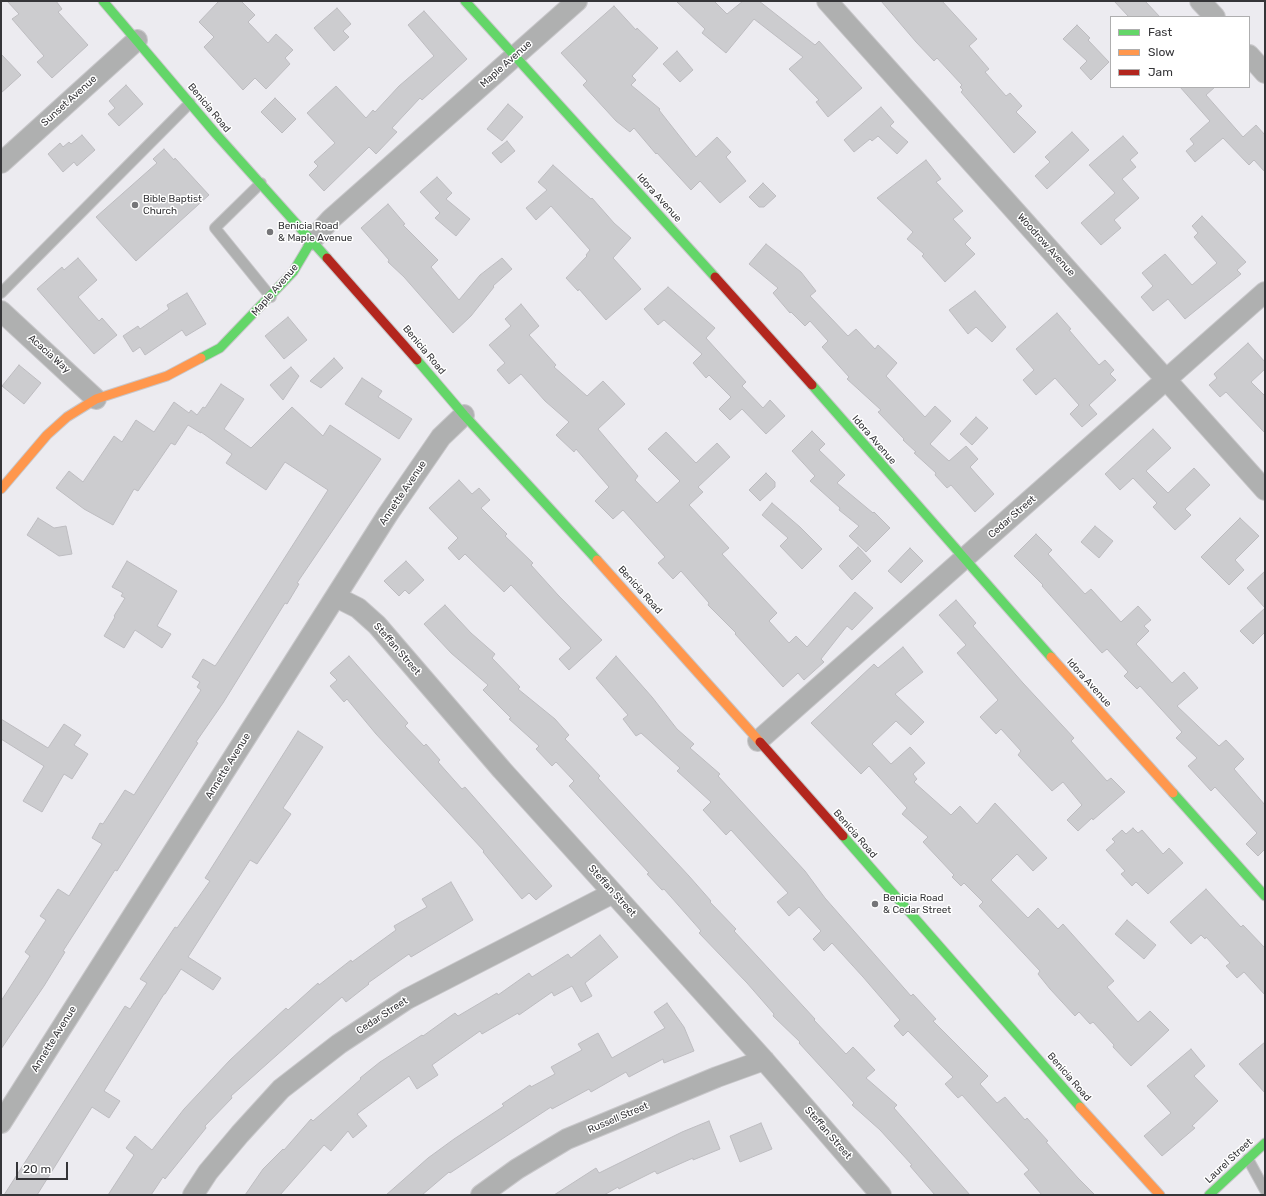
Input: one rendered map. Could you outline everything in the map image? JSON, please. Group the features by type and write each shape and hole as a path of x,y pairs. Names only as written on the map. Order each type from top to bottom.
{"street":[{"name":"Benicia Road","path":"103,1 190,104 393,331 464,415 650,617 1160,1195"},
{"name":"Idora Avenue","path":"465,1 774,342 963,559 1265,896"},
{"name":"Maple Avenue","path":"1,489 47,435 67,417 96,399 167,376 201,360 220,348 271,297 293,272 312,240 331,219 577,1"},
{"name":"Woodrow Avenue","path":"827,1 1265,490"},
{"path":"1200,1 1213,16"},
{"name":"Sunset Avenue","path":"1,163 137,40"},
{"path":"1250,57 1265,73"},
{"name":"Cedar Street","path":"758,741 1265,292"},
{"name":"Acacia Way","path":"1,311 96,399"},
{"name":"Annette Avenue","path":"1,1123 388,514 441,437 464,415"},
{"name":"Steffan Street","path":"336,597 358,608 377,625 502,770 764,1060 881,1195"},
{"name":"Cedar Street","path":"193,1195 208,1172 281,1089 339,1044 407,999 613,893"},
{"name":"Russell Street","path":"481,1195 517,1169 567,1139 717,1076 764,1060"},
{"name":"Laurel Street","path":"1209,1195 1265,1142"}],"lane":[{"path":"1,293 190,104"},
{"path":"261,183 215,228 271,297"},
{"path":"1248,1159 1265,1190"}],"building":[{"path":"7,1 56,1 62,9 58,12 88,45 52,78 37,62 44,56 12,19 19,14"},
{"path":"219,1 241,1 255,15 248,22 268,43 276,34 293,50 285,58 290,64 266,89 255,78 243,90 204,47 214,37 199,22"},
{"path":"676,1 714,1 727,14 743,1 759,1 815,45 819,41 862,88 828,117 816,102 819,100 789,69 803,57 754,19 726,53 702,33 705,29"},
{"path":"881,1 942,1 977,39 969,46 989,69 985,72 1006,96 1010,93 1022,106 1016,112 1036,132 1014,153 961,92 963,90 960,87 962,85 937,58 934,61"},
{"path":"1114,1 1145,1 1159,16 1128,16"},
{"path":"614,6 636,30 637,28 658,48 632,76 636,80 631,85 660,109 659,110 696,157 717,137 731,152 726,157 746,181 720,203 700,181 691,190 657,153 656,154 634,128 630,132 616,121 583,85 587,81 561,53"},
{"path":"337,8 351,24 343,31 349,37 334,51 314,28"},
{"path":"424,11 467,59 422,100 420,98 392,128 397,132 376,154 369,147 324,191 309,175 318,166 314,162 335,143 307,113 336,86 366,118 373,110 375,112 399,86 434,56 408,25"},
{"path":"1077,25 1090,38 1088,40 1109,62 1091,80 1080,68 1087,61 1063,39"},
{"path":"677,51 693,70 680,82 663,64"},
{"path":"1,54 21,75 1,93"},
{"path":"126,85 143,104 119,126 108,114 115,108 109,101"},
{"path":"1181,88 1214,88 1206,95 1243,137 1256,125 1265,135 1265,172 1254,160 1249,165 1223,138 1195,162 1186,151 1194,144 1190,139 1210,121"},
{"path":"275,98 296,119 282,133 261,112"},
{"path":"508,104 523,117 502,141 487,129"},
{"path":"881,107 894,122 890,126 908,142 897,154 878,136 872,141 870,139 854,152 844,140"},
{"path":"1072,132 1089,150 1047,189 1035,176 1050,162 1045,157"},
{"path":"82,135 95,150 77,166 74,162 63,172 48,154 60,143 63,147 69,142 71,144"},
{"path":"1123,136 1138,153 1130,160 1136,167 1122,179 1139,198 1114,220 1121,228 1101,245 1081,223 1115,193 1089,165"},
{"path":"507,141 515,151 501,163 492,153"},
{"path":"164,149 174,160 175,158 209,195 136,261 96,217 157,163 153,159"},
{"path":"926,160 941,179 936,182 963,211 953,219 971,238 965,244 975,254 945,282 922,256 924,254 907,239 913,232 877,198"},
{"path":"553,165 591,199 592,198 614,223 631,238 613,258 641,289 606,320 579,289 578,291 566,278 587,256 586,255 590,250 551,206 536,220 526,208 547,190 538,182"},
{"path":"437,177 452,193 446,199 470,219 456,236 435,218 440,213 420,192"},
{"path":"763,183 776,196 764,207 759,207 749,197"},
{"path":"388,204 405,224 403,225 438,260 431,267 459,300 480,275 502,258 512,269 493,286 494,287 471,316 453,333 404,277 388,262 389,260 361,228"},
{"path":"1202,216 1246,262 1237,270 1241,274 1185,319 1168,299 1153,311 1141,297 1153,286 1142,273 1165,254 1192,285 1217,263 1194,237 1198,233 1192,226"},
{"path":"766,244 801,272 816,291 810,296 848,336 856,329 875,349 878,345 897,363 886,376 925,417 935,406 951,421 930,444 949,461 966,446 978,459 970,467 994,494 975,512 951,485 947,488 935,475 936,473 914,453 916,452 878,412 881,410 847,379 849,377 822,347 828,341 810,321 805,326 791,312 790,313 773,293 778,288 749,264"},
{"path":"78,258 97,280 78,297 99,321 102,318 117,335 94,354 37,289 62,267 64,270"},
{"path":"668,287 715,328 706,338 746,382 742,386 763,408 770,400 785,416 766,434 742,409 730,420 719,409 731,397 709,375 706,378 693,363 702,354 664,320 658,325 644,309"},
{"path":"975,291 1006,327 992,342 976,327 968,334 949,310"},
{"path":"187,293 206,324 186,336 182,330 145,355 140,347 133,352 123,336 138,326 140,329 169,309 167,305"},
{"path":"521,304 539,326 529,335 556,365 554,367 587,396 603,381 625,404 598,429 638,476 635,480 657,503 680,481 648,449 666,432 696,463 717,443 730,457 698,487 703,492 689,505 729,548 722,554 777,613 769,621 789,643 796,636 807,647 855,592 873,608 852,630 847,626 821,659 824,662 804,680 798,673 783,687 735,634 736,633 708,605 709,603 681,571 673,579 658,563 665,557 623,510 613,519 595,501 609,487 576,449 574,452 556,435 569,422 545,401 521,374 509,384 497,370 505,363 489,345 511,326 505,319"},
{"path":"1057,313 1071,329 1069,330 1099,365 1105,360 1114,370 1110,374 1116,380 1089,405 1097,414 1082,427 1070,414 1079,405 1055,378 1036,395 1023,380 1034,370 1016,349"},
{"path":"288,317 307,340 284,359 265,336"},
{"path":"1248,343 1265,362 1265,369 1251,382 1265,396 1265,433 1226,392 1220,397 1209,385 1217,378 1214,374"},
{"path":"334,358 343,368 321,388 310,381"},
{"path":"19,365 41,383 24,404 2,386"},
{"path":"291,367 299,376 283,400 270,385"},
{"path":"362,378 382,391 378,397 412,419 399,439 345,404"},
{"path":"221,384 244,399 224,429 251,448 292,407 323,436 330,425 381,459 297,583 299,584 287,604 285,603 223,703 196,742 198,743 117,871 115,870 63,951 65,952 44,986 1,1049 1,1001 30,956 25,952 46,920 40,916 58,889 69,896 102,844 92,838 100,823 103,824 125,790 134,795 201,690 197,687 200,682 192,677 203,659 215,666 218,662 328,490 285,462 266,490 226,463 232,454 201,432 188,425 175,445 171,443 138,491 134,489 113,525 84,509 56,488 69,471 83,482 114,436 122,442 136,420 154,432 174,402 189,413 191,410 197,415 203,407 205,408"},
{"path":"976,417 988,428 972,445 960,434"},
{"path":"1153,429 1171,448 1146,471 1168,493 1194,468 1210,485 1185,509 1191,515 1175,530 1153,507 1157,503 1133,478 1120,490 1105,474"},
{"path":"812,431 825,444 819,450 845,475 837,483 873,513 874,512 890,528 866,552 849,536 859,526 839,510 840,508 810,481 815,476 792,451"},
{"path":"766,473 775,482 775,487 760,501 749,490"},
{"path":"459,480 472,494 479,488 490,500 481,508 507,534 505,536 533,563 531,565 558,595 602,640 569,670 559,659 571,648 511,585 504,592 465,554 459,560 448,548 458,538 429,508"},
{"path":"772,503 800,527 822,549 802,569 780,546 788,538 762,515"},
{"path":"38,518 54,528 66,526 72,554 59,556 27,535"},
{"path":"1240,518 1259,536 1235,560 1244,570 1229,585 1201,557"},
{"path":"1095,526 1113,541 1099,558 1081,542"},
{"path":"1036,534 1052,550 1048,554 1085,594 1091,589 1121,622 1138,606 1151,620 1144,626 1149,631 1136,644 1172,683 1184,672 1198,688 1177,706 1219,746 1226,740 1244,759 1234,769 1265,805 1265,849 1258,856 1246,844 1257,833 1215,787 1211,791 1188,766 1197,758 1176,738 1182,732 1140,686 1137,689 1124,676 1128,672 1107,649 1102,653 1042,586 1043,585 1014,556"},
{"path":"858,547 871,561 852,580 839,566"},
{"path":"910,548 923,561 901,583 888,571"},
{"path":"127,561 177,591 157,626 171,634 162,648 135,630 124,648 104,636 125,598 121,596 123,593 112,587"},
{"path":"406,561 424,580 409,594 405,590 399,596 384,581"},
{"path":"1265,571 1265,608 1247,588"},
{"path":"956,600 976,623 973,626 1074,738 1071,741 1107,781 1111,778 1125,792 1078,831 1067,820 1082,805 1063,782 1052,791 1018,755 1021,751 1001,729 996,734 980,717 998,700 957,653 966,645 939,615"},
{"path":"445,605 471,633 495,654 492,658 520,687 518,689 555,719 569,735 565,739 600,776 598,778 689,876 711,901 710,902 736,929 734,931 815,1019 814,1020 846,1054 853,1047 875,1070 866,1078 897,1105 894,1108 970,1195 935,1195 910,1166 912,1165 880,1130 852,1105 854,1103 799,1043 800,1042 773,1016 774,1014 747,983 699,933 701,931 664,889 662,890 647,874 649,873 569,786 574,781 556,762 552,766 536,749 539,746 509,719 511,718 483,690 488,685 451,653 424,624"},
{"path":"1265,608 1265,632 1253,644 1240,631"},
{"path":"903,647 923,672 895,694 924,722 911,735 896,721 872,744 891,764 910,747 925,763 913,774 917,779 914,782 951,815 960,806 977,824 995,803 1047,858 1033,871 1017,854 991,880 1028,918 1038,908 1058,929 1063,924 1114,981 1107,987 1138,1022 1150,1011 1169,1030 1131,1066 1113,1047 1114,1045 1093,1022 1090,1024 1079,1012 1075,1016 1038,974 1040,971 979,906 983,902 964,883 961,886 952,877 954,875 923,842 928,837 902,814 907,808 869,766 861,774 811,723 874,664 878,668"},
{"path":"349,656 408,723 405,726 424,746 426,744 440,760 438,762 462,789 465,787 552,886 536,900 529,893 522,899 483,852 484,851 376,734 347,699 344,702 330,686 337,680 330,673"},
{"path":"616,656 652,697 677,729 694,744 690,748 720,774 718,776 805,871 825,898 911,996 913,994 936,1019 933,1021 988,1076 980,1084 997,1103 1005,1097 1025,1120 1027,1118 1048,1141 1046,1142 1095,1195 1042,1195 1024,1174 1029,1170 962,1095 958,1098 945,1084 953,1077 908,1031 903,1036 894,1026 900,1020 863,977 832,943 824,951 813,939 821,931 799,907 789,916 777,902 788,893 731,830 726,835 703,810 711,802 677,771 680,768 641,733 636,736 623,719 628,715 596,678"},
{"path":"1,719 48,748 64,724 81,735 74,745 88,754 72,779 64,774 42,812 23,801 44,766 1,739"},
{"path":"298,731 323,747 283,808 291,814 257,864 250,860 188,957 221,978 213,990 181,969 104,1091 120,1101 109,1118 92,1107 37,1195 4,1195 125,1006 130,1009 147,983 140,979 175,927 177,928 210,881 205,878"},
{"path":"1133,828 1138,833 1142,830 1163,854 1169,848 1183,863 1148,894 1136,882 1132,886 1121,874 1125,871 1106,850 1115,842 1112,839 1122,830 1126,834"},
{"path":"451,882 473,920 411,957 409,954 368,983 369,984 346,1002 342,997 231,1096 232,1098 205,1126 206,1128 165,1179 163,1177 151,1195 108,1195 134,1155 126,1148 135,1136 152,1150 184,1109 230,1060 286,1008 288,1010 318,983 319,985 351,960 352,962 396,930 394,926 427,907 422,899"},
{"path":"1206,889 1241,927 1243,925 1265,948 1265,995 1244,972 1237,978 1226,966 1230,963 1206,937 1205,939 1201,935 1191,944 1170,922"},
{"path":"1127,920 1156,945 1144,959 1115,934"},
{"path":"600,935 618,957 585,983 592,996 581,1002 572,986 554,996 552,992 519,1015 518,1013 482,1034 480,1031 432,1065 438,1075 417,1089 409,1076 357,1114 367,1126 353,1138 348,1131 331,1151 324,1145 280,1195 245,1195 263,1169 283,1149 284,1150 311,1119 313,1121 361,1079 360,1078 380,1062 422,1035 423,1036 455,1013 458,1016 497,993 498,995 529,973 532,977 568,954 571,958"},
{"path":"667,1003 684,1027 694,1051 664,1063 663,1059 629,1077 626,1072 591,1092 589,1089 552,1109 551,1107 450,1173 449,1172 422,1195 386,1195 428,1158 504,1106 502,1104 530,1085 531,1087 555,1074 551,1067 582,1050 578,1044 598,1033 612,1058 665,1028 654,1012"},
{"path":"1265,1042 1265,1093 1239,1064"},
{"path":"1191,1049 1205,1066 1194,1076 1218,1101 1192,1126 1195,1128 1162,1156 1144,1136 1171,1113 1147,1086"},
{"path":"709,1121 720,1149 693,1160 693,1158 657,1174 655,1171 619,1189 618,1187 604,1195 554,1195 596,1168 599,1173 682,1132"},
{"path":"761,1123 772,1149 740,1162 730,1136"}],"traffic: fast":[{"path":"103,1 216,134 327,258"},
{"path":"465,1 715,277"},
{"path":"201,358 220,348 293,272 312,240"},
{"path":"417,360 464,415 597,560"},
{"path":"812,385 1051,657"},
{"path":"1173,793 1265,896"},
{"path":"843,836 1080,1107"},
{"path":"1209,1195 1265,1143"}],"traffic: slow":[{"path":"1,489 47,435 67,417 96,399 167,376 201,358"},
{"path":"597,560 760,742"},
{"path":"1051,657 1173,793"},
{"path":"1080,1107 1160,1195"}],"traffic: jam":[{"path":"327,258 417,360"},
{"path":"715,277 812,385"},
{"path":"760,742 843,836"}],"place":[{"name":"Bible Baptist Church","path":"135,205"},
{"name":"Benicia Road & Maple Avenue","path":"270,232"},
{"name":"Benicia Road & Cedar Street","path":"875,904"}]}
